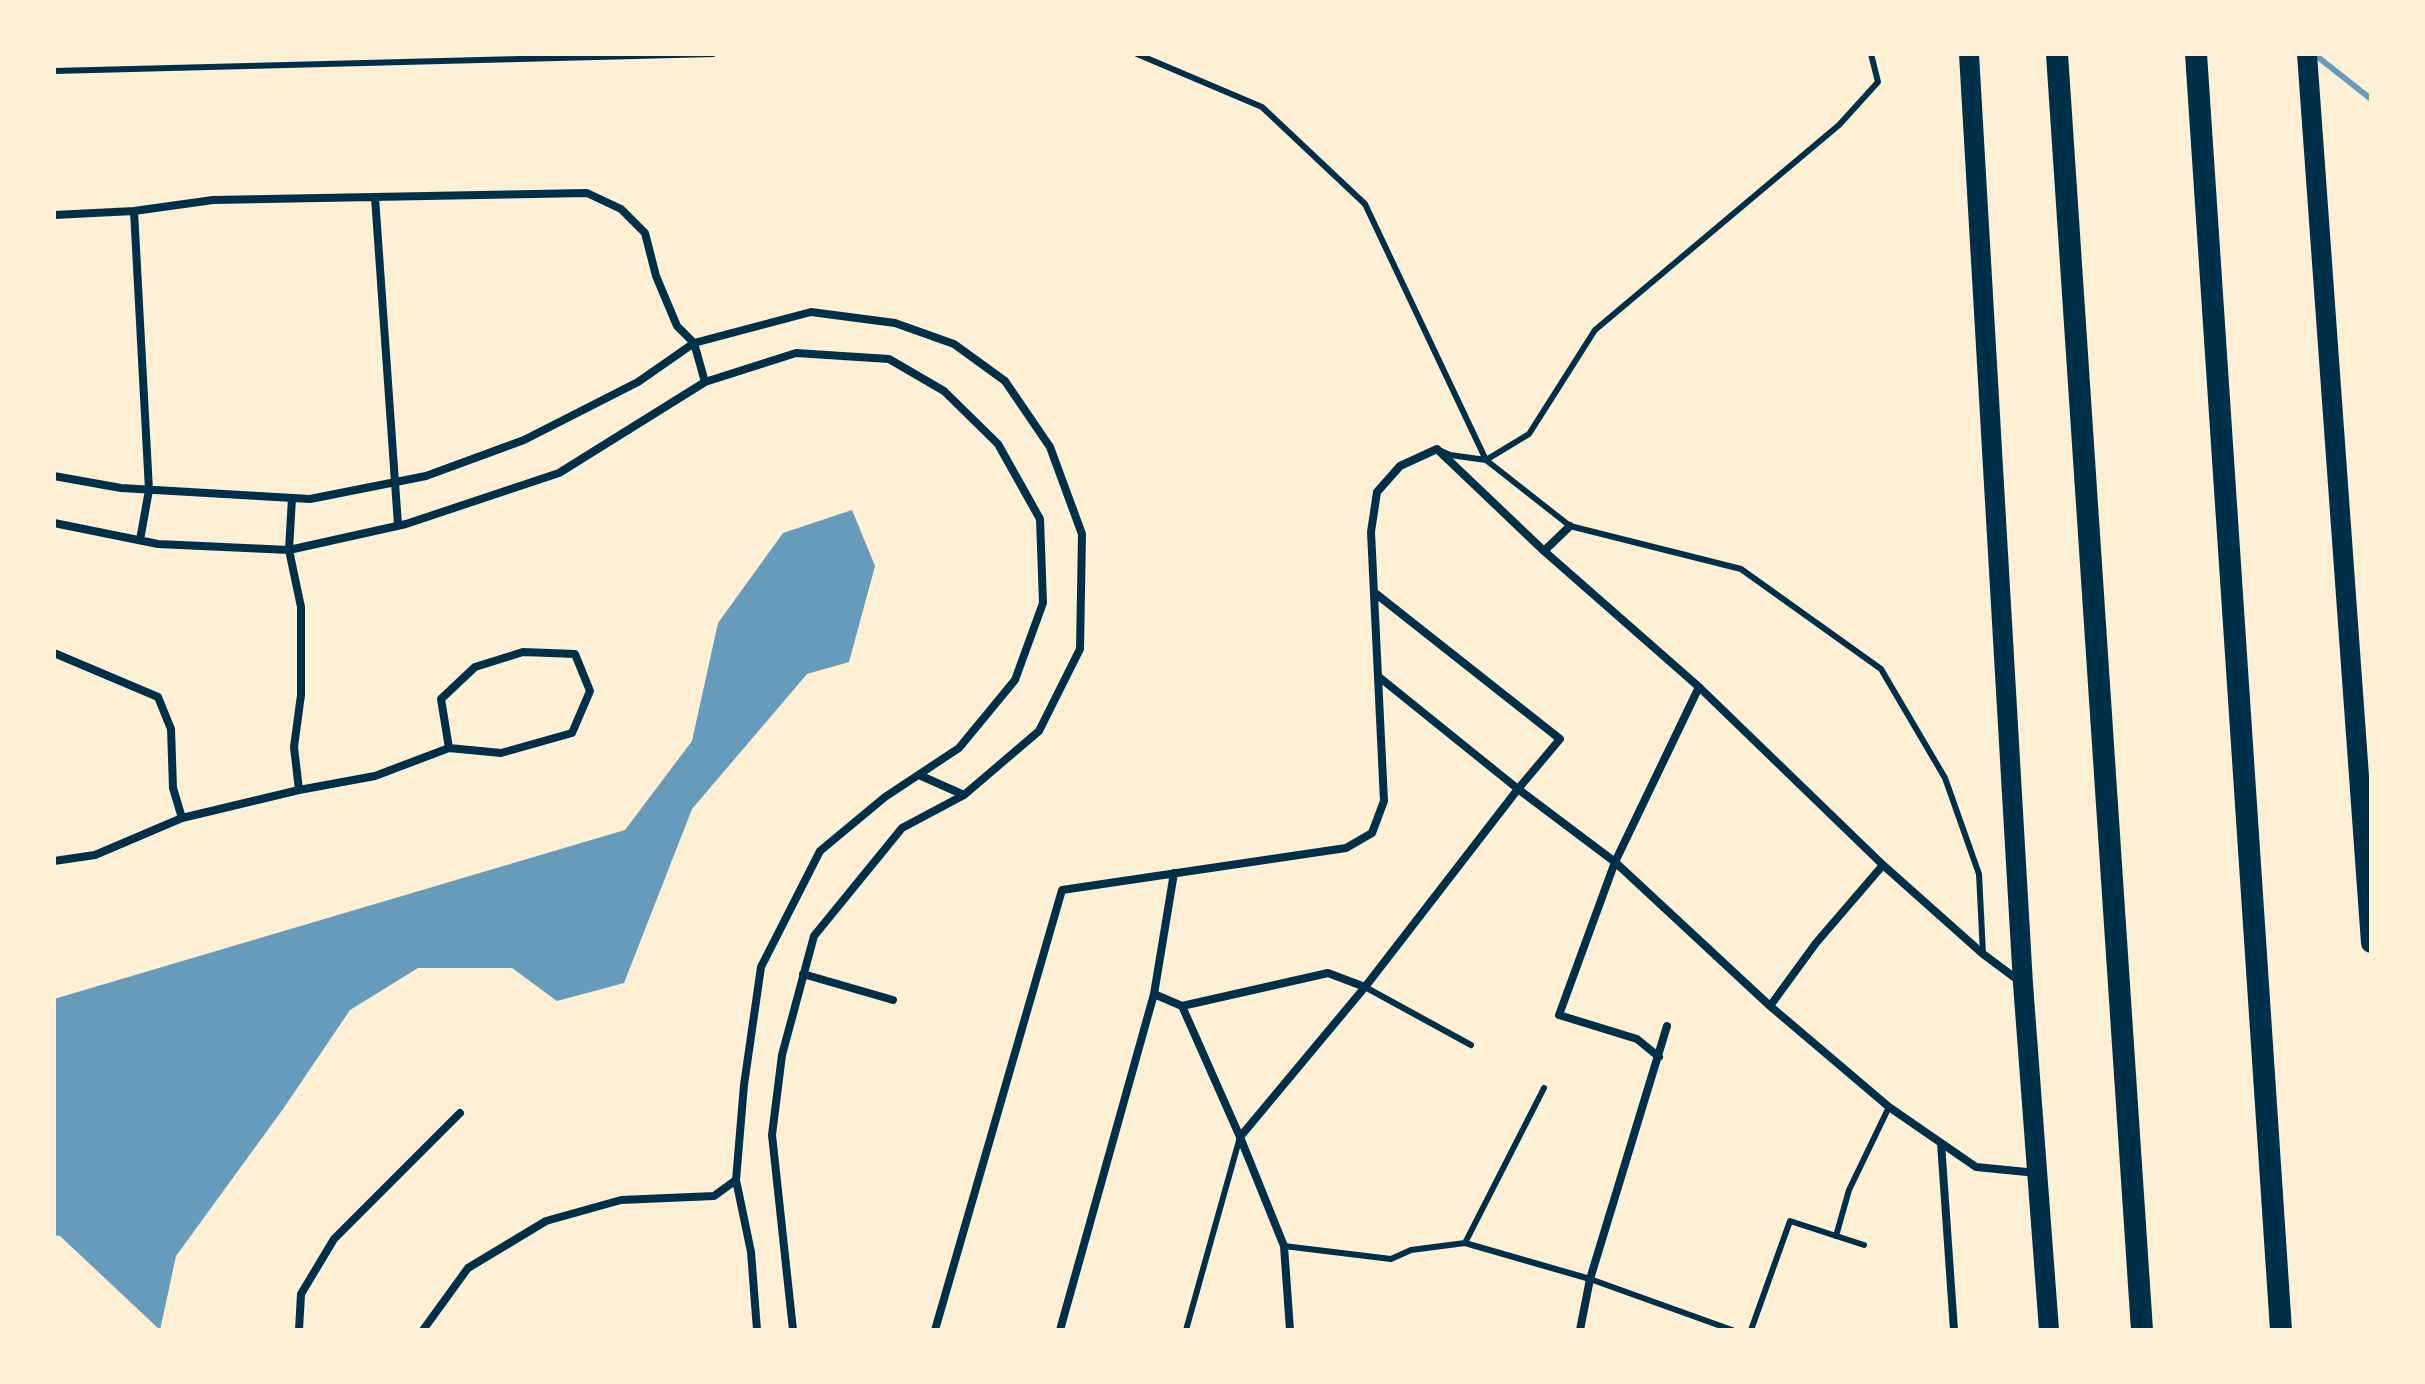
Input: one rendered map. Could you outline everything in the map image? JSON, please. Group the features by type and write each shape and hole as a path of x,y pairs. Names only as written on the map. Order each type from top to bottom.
{"highway":[{"path":"2057,54 2142,1330"},
{"path":"2196,54 2281,1330"}],"main road":[{"path":"1969,54 2023,984 2049,1330"},
{"path":"2307,54 2366,799 2371,943"}],"street":[{"path":"54,215 134,211 213,200 587,193 621,209 645,233 656,276 677,326 694,343 705,382"},
{"path":"375,197 398,525"},
{"path":"134,211 149,490 140,540"},
{"path":"54,476 121,488 310,499 426,476 524,440 638,382 694,343 811,312 895,323 954,344 1005,381 1050,447 1082,534 1080,649 1039,731 964,795 902,828 814,936 782,1055 772,1135 793,1330"},
{"path":"54,523 158,544 289,550 398,525 559,473 705,382 796,353 889,359 944,391 998,444 1040,519 1043,603 1015,680 959,748 885,797 820,851 761,967 744,1085 736,1180 751,1252 757,1330"},
{"path":"935,1330 1062,890 1346,848 1372,833 1384,801 1371,532 1377,492 1400,466 1437,449 1544,551 1699,687 1883,865 1983,954 2023,984"},
{"path":"292,498 289,550 301,607 301,695 294,747 299,790"},
{"path":"1544,551 1570,526"},
{"path":"1240,1137 1365,987 1560,739 1375,593"},
{"path":"54,861 95,855 182,818 299,790 375,776 449,748 501,753 572,733 590,691 575,654 523,652 475,667 441,699 449,748"},
{"path":"54,653 158,697 171,729 173,788 182,818"},
{"path":"1379,677 1615,862 1770,1006 1889,1107 1976,1167 2037,1173"},
{"path":"1659,1057 1637,1039 1559,1015 1615,862 1699,687"},
{"path":"919,775 964,795"},
{"path":"1770,1006 1816,943 1883,865"},
{"path":"1060,1330 1154,994 1174,873"},
{"path":"1154,994 1182,1006 1328,973 1365,987"},
{"path":"803,974 893,1000"},
{"path":"1182,1006 1284,1246 1290,1330"},
{"path":"1580,1330 1590,1279 1667,1026"},
{"path":"299,1330 301,1294 334,1239 460,1113"},
{"path":"1941,1143 1954,1330"},
{"path":"423,1330 468,1268 546,1221 621,1200 714,1196 736,1180"}],"lane":[{"path":"54,71 713,54"},
{"path":"1137,54 1262,107 1365,204 1486,460 1570,526 1741,569 1881,669 1950,791 1979,874 1983,954"},
{"path":"1437,449 1450,455 1486,460 1529,434 1595,330 1839,125 1878,82 1871,54"},
{"path":"1365,987 1471,1045"},
{"path":"1465,1243 1544,1088"},
{"path":"1836,1236 1849,1190 1889,1107"},
{"path":"1186,1330 1240,1137"},
{"path":"1751,1330 1790,1221 1864,1245"},
{"path":"1284,1246 1391,1259 1411,1250 1465,1243 1590,1279 1732,1330"}],"water":[{"path":"852,510 875,566 849,662 807,674 692,809 624,983 557,1001 512,968 418,968 350,1010 283,1109 176,1256 160,1330 60,1236 54,1235 54,999 625,830 692,741 718,623 783,533"}],"waterway":[{"path":"2314,54 2371,99"}]}
